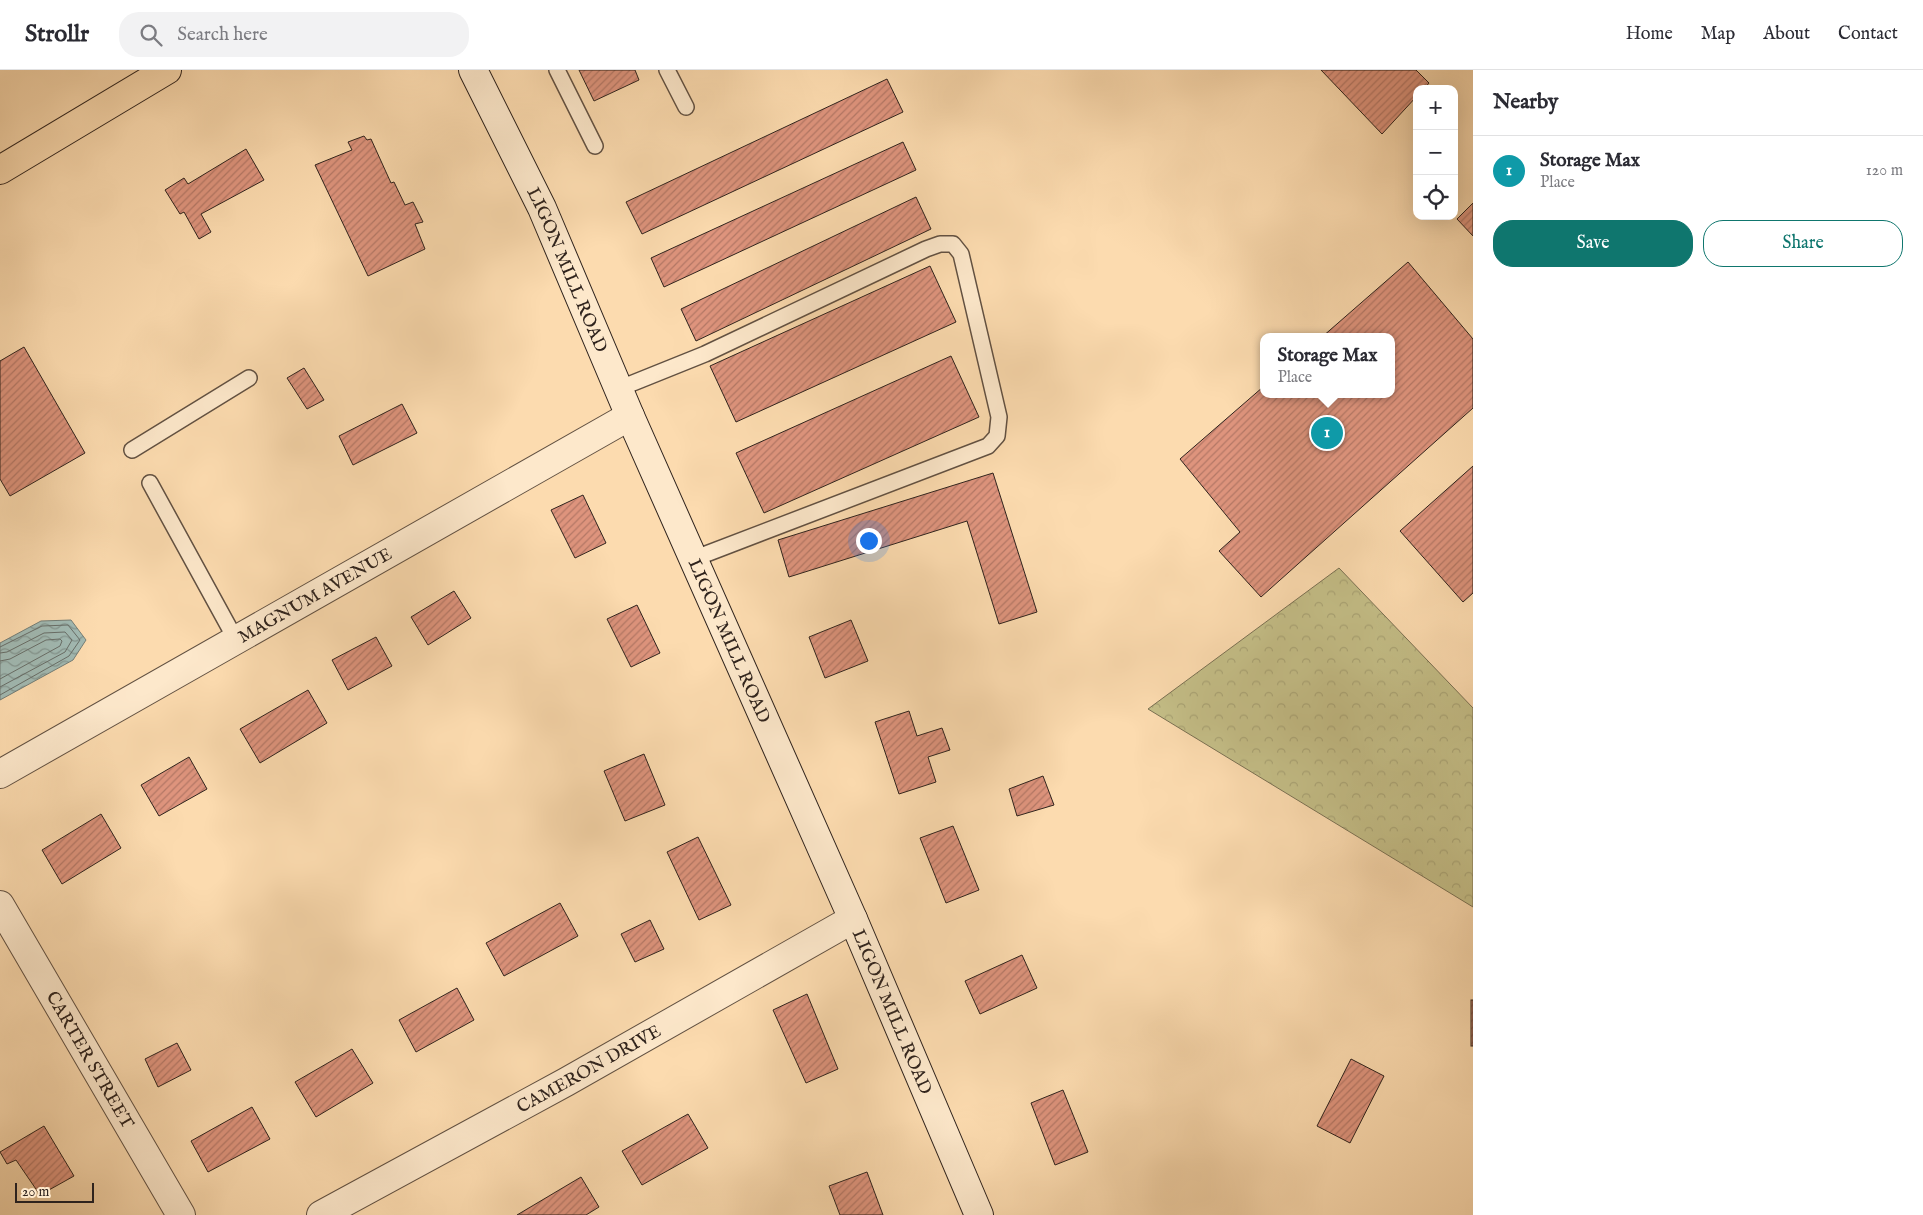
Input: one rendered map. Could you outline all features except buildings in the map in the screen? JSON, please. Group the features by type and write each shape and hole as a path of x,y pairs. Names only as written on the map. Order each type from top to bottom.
{"main road":[{"path":"0,170 167,70"}],"street":[{"name":"LIGON MILL ROAD","path":"473,70 542,208 630,416 853,919 979,1215"},
{"name":"MAGNUM AVENUE","path":"0,774 630,416"},
{"name":"CARTER STREET","path":"0,905 181,1215"},
{"name":"CAMERON DRIVE","path":"321,1215 566,1082 853,919"}],"lane":[{"path":"557,70 595,146"},
{"path":"667,70 686,107"},
{"path":"618,388 705,354 926,249 940,244 953,244 961,254 999,417 997,436 993,441 988,446 693,559"},
{"path":"132,450 249,378"},
{"path":"150,483 236,640"}],"green space":[{"path":"1339,568 1473,708 1473,907 1148,709"}],"water":[{"path":"71,620 86,640 73,660 0,700 0,643 41,621"}],"place":[{"name":"Storage Max","path":"1327,433"}]}
